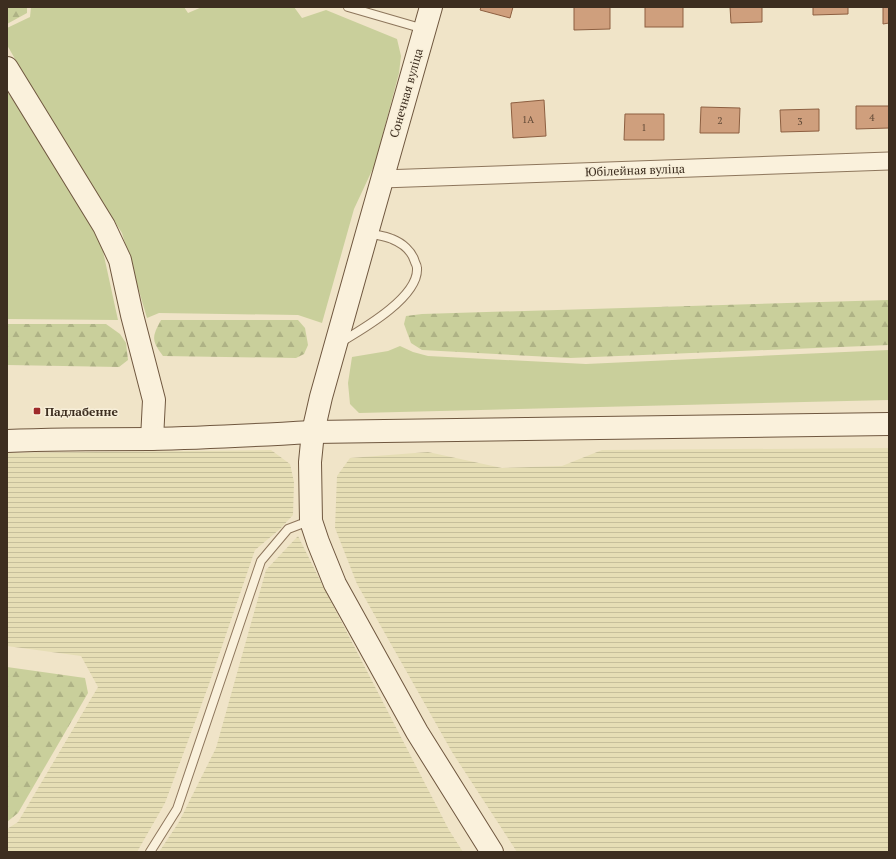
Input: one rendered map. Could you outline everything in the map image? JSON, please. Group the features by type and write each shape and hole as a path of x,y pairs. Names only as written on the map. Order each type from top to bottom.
{"street":[{"name":"Сонечная вуліца","path":"431,7 367,233 313,432 310,462 311,521 335,584 418,732 492,852"},
{"path":"7,68 104,226 120,260 132,315 154,400 152,439"},
{"name":"Юбілейная вуліца","path":"382,179 889,161"},
{"path":"7,441 52,439 152,439 313,432 889,424"}],"lane":[{"path":"348,7 425,29"},
{"path":"336,346 387,312 404,296 414,281 417,268 414,257 406,247 392,239 367,233"},
{"path":"150,852 177,809 261,561 288,529 311,521"}],"shaded area":[{"path":"889,448 889,852 517,852 452,752 357,584 335,528 337,476 350,458 428,452 502,468 562,466 602,450"},
{"path":"271,450 290,464 294,482 293,515 280,529 255,550 208,687 165,803 137,852 7,852 7,829 18,822 98,687 81,656 7,646 7,453"},
{"path":"298,536 449,830 463,852 159,852 179,822 216,748 266,570"}],"green space":[{"path":"7,7 27,7 27,13 7,24"},
{"path":"31,7 184,7 188,13 202,7 294,7 302,18 326,10 397,39 401,56 399,73 375,164 354,209 322,323 298,315 159,313 147,318 122,233 64,144 7,45 7,28 30,17"},
{"path":"7,91 99,233 118,320 7,319"},
{"path":"889,300 889,345 570,358 422,350 411,343 404,324 406,316 422,314"},
{"path":"161,320 298,320 305,328 308,345 304,354 296,358 163,356 156,346 154,338"},
{"path":"7,324 106,324 120,334 126,343 128,360 119,367 7,365"},
{"path":"400,346 413,352 428,356 586,364 889,350 889,400 359,413 350,404 348,383 352,357 388,351"},
{"path":"7,667 85,678 88,693 18,813 7,822"}],"building":[{"path":"481,7 513,7 510,18 480,10"},
{"path":"574,7 610,7 610,29 574,30"},
{"path":"645,7 683,7 683,27 645,27"},
{"path":"730,7 762,7 762,22 731,23"},
{"path":"813,7 848,7 848,14 813,15"},
{"path":"883,7 889,7 889,23 883,24"},
{"path":"544,100 546,136 513,138 511,103"},
{"path":"856,106 889,106 889,128 856,129"},
{"path":"701,107 740,108 739,133 700,133"},
{"path":"819,109 819,131 781,132 780,110"},
{"path":"625,114 664,114 664,140 624,140"}],"place":[{"name":"Падлабенне","path":"37,411"}]}
